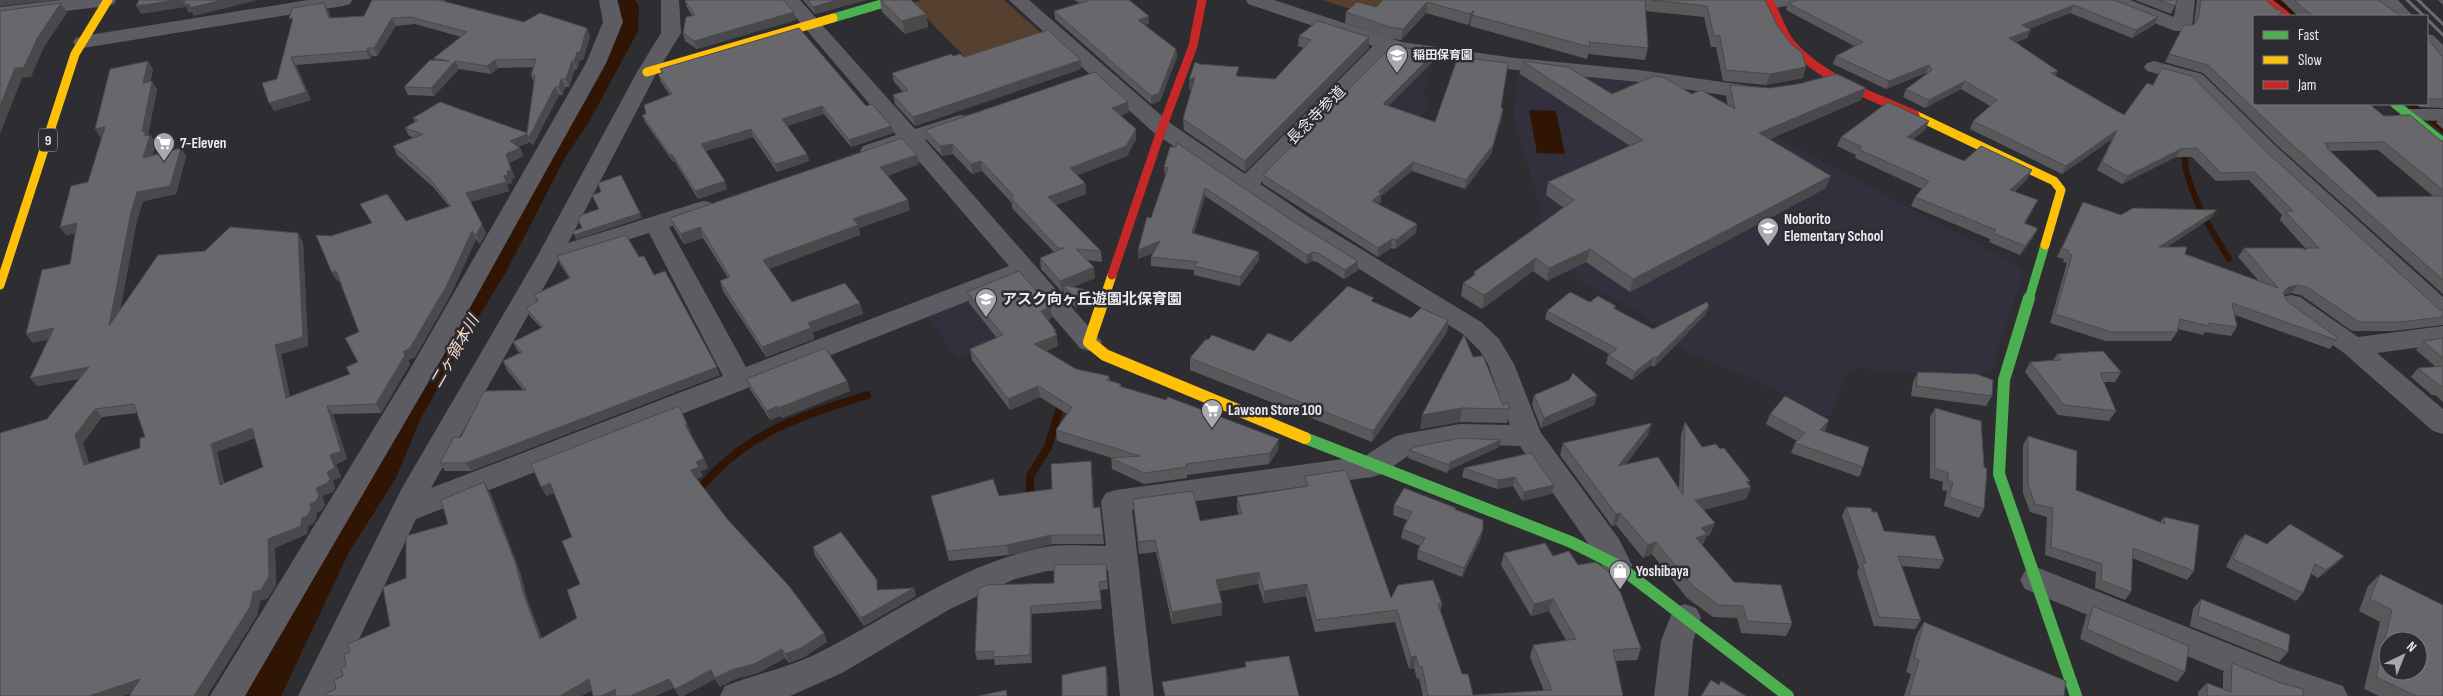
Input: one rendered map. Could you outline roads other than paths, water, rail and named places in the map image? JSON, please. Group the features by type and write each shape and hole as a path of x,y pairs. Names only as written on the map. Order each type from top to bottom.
{"street":[{"path":"0,13 107,0"},
{"name":"9","path":"0,285 75,54 107,0"},
{"path":"83,42 343,0"},
{"path":"226,696 419,376 513,213 596,63 613,22 608,0"},
{"path":"315,696 404,511 550,255 647,72 671,33 670,0"},
{"path":"790,0 1025,270 1090,342 1105,355 1372,466 1571,542 1617,565 1788,696"},
{"path":"647,72 894,0"},
{"path":"1018,0 1090,76 1162,128 1306,226 1472,328 1490,345 1501,364 1528,436 1608,548 1617,565"},
{"path":"1090,342 1162,128 1193,46 1202,0"},
{"path":"1255,0 1385,45 1515,64 1639,76 1735,91 1766,93 1784,91"},
{"path":"1789,0 1769,2 1786,36 1796,50 1836,77 2054,181 2061,190 2004,380 1999,474 2076,696"},
{"path":"2113,0 2182,27 2186,0"},
{"path":"2266,0 2285,15"},
{"path":"2387,0 2402,15"},
{"path":"2428,41 2443,56"},
{"name":"長念寺参道","path":"1247,185 1385,45"},
{"path":"2154,67 2188,77 2443,311"},
{"path":"1810,84 1836,77"},
{"path":"2403,110 2443,115"},
{"path":"2403,110 2443,142"},
{"path":"853,158 977,115"},
{"path":"550,255 575,251 722,202"},
{"path":"656,224 739,380"},
{"path":"404,511 1025,270"},
{"path":"2291,303 2353,347 2443,424"},
{"path":"2353,347 2443,335"},
{"path":"1137,696 1116,500 1372,466 1404,444 1460,434 1528,436"},
{"path":"737,696 780,685 830,663 939,600 1009,568 1046,559 1123,558"},
{"path":"2036,580 2284,681 2331,696"},
{"path":"1671,696 1677,640 1685,616"}],"water":[{"name":"二ヶ領本川","path":"618,0 635,0 639,6 638,31 589,122 566,156 506,272 468,334 420,420 396,478 349,552 281,696 242,696 599,77 614,45 619,28 621,13"},
{"path":"1529,110 1556,111 1565,154 1537,153"}],"waterway":[{"path":"2277,0 2297,15"},
{"path":"2411,105 2443,129"},
{"path":"2184,147 2185,167 2189,182 2210,227 2229,259"},
{"path":"697,492 715,472 753,441 795,420 867,395"},
{"path":"1030,500 1030,476 1048,447 1060,407 1064,403"}],"railway":[{"path":"2407,0 2423,15"},
{"path":"2418,0 2443,24"},
{"path":"2428,20 2443,35"}],"place":[{"name":"稲田保育園","path":"1397,74"},
{"name":"7-Eleven","path":"164,162"},
{"name":"Noborito Elementary School","path":"1768,247"},
{"name":"アスク向ヶ丘遊園北保育園","path":"986,318"},
{"name":"Lawson Store 100","path":"1212,429"},
{"name":"Yoshibaya","path":"1620,590"}]}
